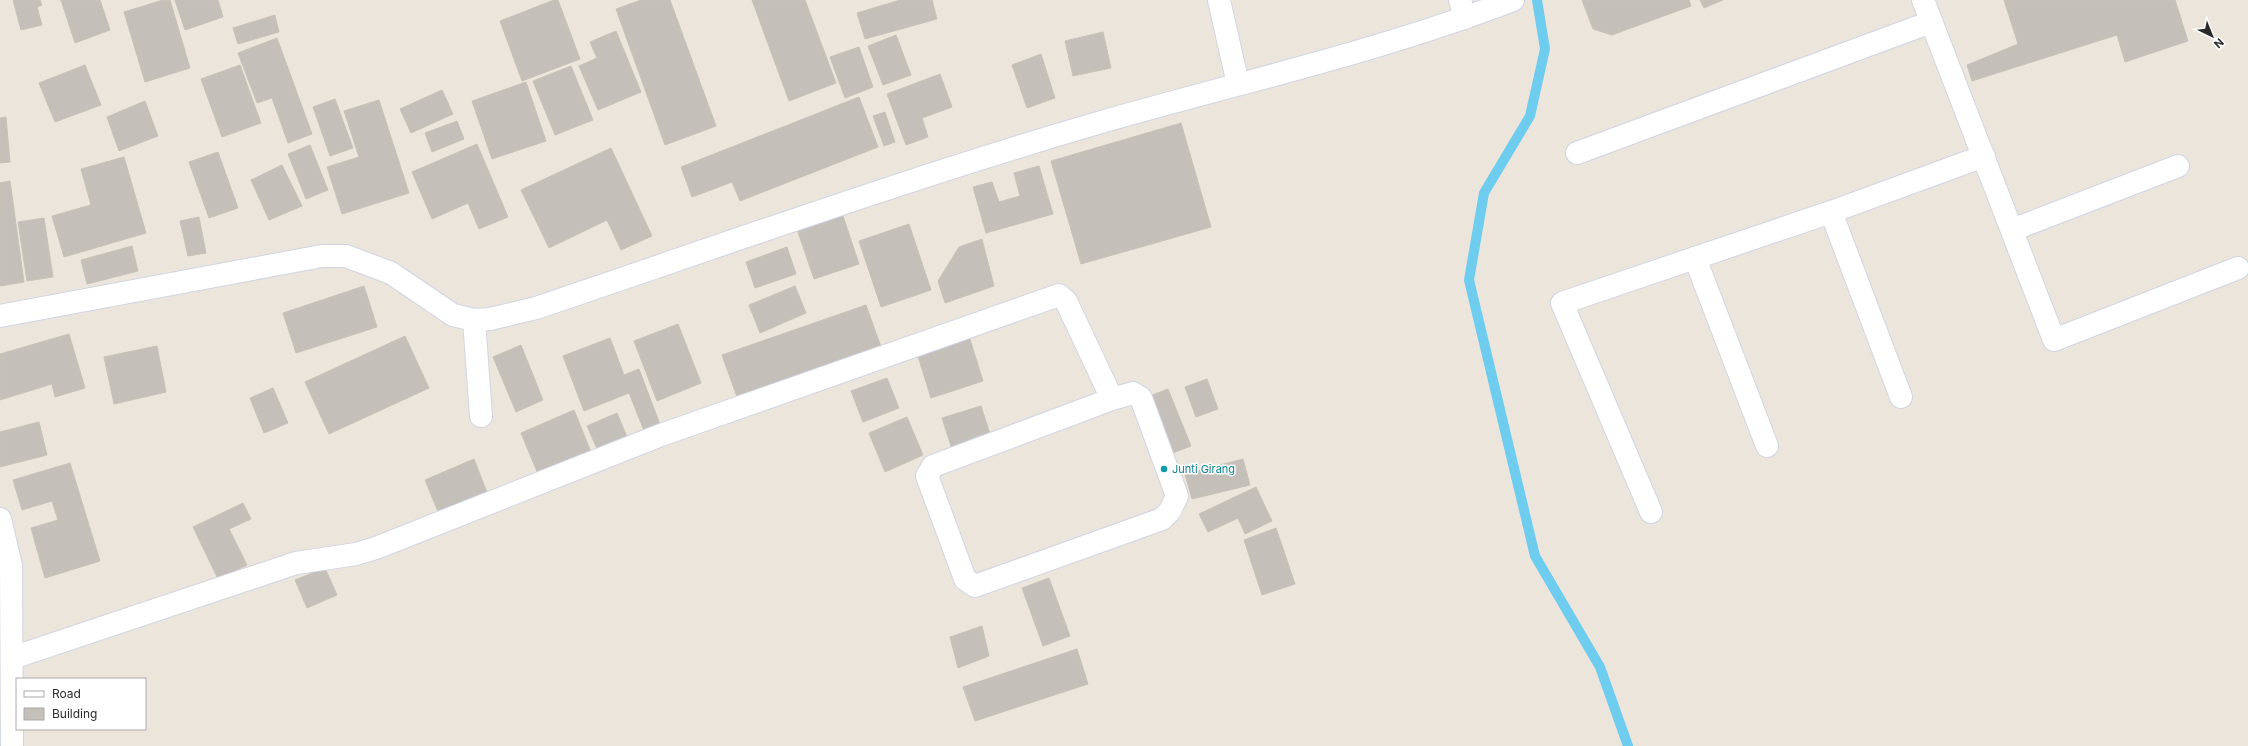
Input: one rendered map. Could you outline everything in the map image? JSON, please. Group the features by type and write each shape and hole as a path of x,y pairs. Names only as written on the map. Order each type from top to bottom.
{"street":[{"path":"1219,0 1238,84"},
{"path":"0,316 322,256 346,256 391,272 453,315 474,320 490,319 536,308 946,171 1097,124 1353,53 1463,9 1513,0"},
{"path":"1923,0 2054,340 2238,268"},
{"path":"1577,153 1931,22"},
{"path":"1651,512 1562,303 1831,212 1984,156"},
{"path":"2012,230 2178,166"},
{"path":"1831,212 1901,397"},
{"path":"1695,258 1767,446"},
{"path":"12,658 296,564 356,554 376,548 660,435 1059,295 1066,301 1112,399"},
{"path":"474,320 481,416"},
{"path":"1133,393 1141,398 1177,496 1170,511 1162,519 975,586 965,579 926,476 933,466 1112,399 1133,393"},
{"path":"0,519 11,565 12,746"}],"building":[{"path":"13,0 40,0 42,5 37,7 42,25 21,30"},
{"path":"61,0 100,0 110,30 75,43"},
{"path":"163,0 170,0 190,68 145,82 124,12"},
{"path":"175,0 218,0 223,17 185,30"},
{"path":"554,0 558,0 580,59 522,81 500,21"},
{"path":"641,0 670,0 716,126 665,145 616,9"},
{"path":"752,0 805,0 836,83 789,101"},
{"path":"900,0 932,0 937,19 865,39 857,13"},
{"path":"1582,0 1689,0 1691,6 1612,35 1593,29"},
{"path":"1700,0 1723,0 1704,8"},
{"path":"2004,0 2175,0 2188,41 2125,62 2117,35 1972,81 1967,65 2018,44"},
{"path":"275,15 279,32 238,44 233,28"},
{"path":"616,31 641,92 598,110 579,66 597,58 590,42"},
{"path":"1103,32 1111,68 1073,76 1065,41"},
{"path":"896,35 911,75 883,85 868,46"},
{"path":"277,38 312,134 288,143 272,98 257,103 238,53"},
{"path":"859,47 873,87 845,98 830,57"},
{"path":"1041,54 1055,98 1027,108 1012,65"},
{"path":"85,65 101,105 55,122 39,83"},
{"path":"240,65 261,123 222,137 201,79"},
{"path":"571,66 593,120 555,135 533,81"},
{"path":"940,74 952,107 922,118 928,137 906,145 887,94"},
{"path":"526,82 546,141 492,159 472,101"},
{"path":"442,90 453,114 411,133 400,109"},
{"path":"859,97 878,147 740,201 732,182 692,197 681,167"},
{"path":"335,99 353,148 330,156 313,107"},
{"path":"379,100 409,193 342,214 327,167 359,157 344,111"},
{"path":"145,101 158,136 119,151 107,117"},
{"path":"885,112 895,142 884,146 873,116"},
{"path":"6,117 10,162 0,163 0,118"},
{"path":"457,121 464,139 432,152 425,133"},
{"path":"1181,123 1211,227 1081,264 1051,161"},
{"path":"477,144 508,217 479,229 468,203 432,219 412,172"},
{"path":"310,145 328,190 306,199 288,154"},
{"path":"611,148 652,236 621,250 607,220 549,248 521,190"},
{"path":"218,152 238,208 209,218 189,162"},
{"path":"124,157 146,233 64,257 52,216 91,205 81,169"},
{"path":"282,165 302,206 269,220 251,180"},
{"path":"1039,166 1053,214 986,233 973,187 992,182 999,202 1020,196 1014,173"},
{"path":"10,181 24,282 0,286 0,183"},
{"path":"842,213 859,264 814,279 797,229"},
{"path":"199,217 206,253 188,256 180,221"},
{"path":"44,218 53,277 27,281 18,222"},
{"path":"909,224 931,290 881,307 859,241"},
{"path":"982,239 994,286 945,303 938,281 959,247"},
{"path":"132,246 138,271 87,284 81,260"},
{"path":"787,247 796,274 755,288 746,262"},
{"path":"364,286 377,327 296,353 283,313"},
{"path":"795,286 806,313 760,333 749,305"},
{"path":"866,305 881,347 737,397 722,355"},
{"path":"678,324 701,383 657,401 634,341"},
{"path":"968,333 983,381 931,398 916,350"},
{"path":"69,334 85,388 55,397 52,384 0,400 0,354"},
{"path":"405,336 429,388 329,434 305,382"},
{"path":"610,338 624,375 639,369 661,427 645,433 629,393 584,411 563,356"},
{"path":"521,345 543,400 516,412 493,357"},
{"path":"157,346 166,392 114,404 104,357"},
{"path":"887,378 899,408 863,422 851,391"},
{"path":"1207,379 1218,409 1196,417 1185,387"},
{"path":"273,388 288,423 264,433 250,398"},
{"path":"1168,389 1191,446 1170,454 1147,397"},
{"path":"981,406 992,440 953,452 942,418"},
{"path":"574,410 591,452 538,474 521,433"},
{"path":"617,413 628,439 598,451 587,426"},
{"path":"907,417 923,455 885,472 869,433"},
{"path":"39,422 47,455 0,467 0,432"},
{"path":"474,459 488,495 439,514 425,480"},
{"path":"1243,459 1250,485 1192,499 1185,474"},
{"path":"70,463 100,561 45,578 31,528 58,520 52,501 22,510 13,480"},
{"path":"1256,487 1272,521 1245,534 1238,518 1208,532 1199,514"},
{"path":"243,503 251,519 229,529 247,565 218,579 193,527"},
{"path":"1276,528 1295,584 1262,595 1244,540"},
{"path":"325,568 337,595 307,608 295,580"},
{"path":"1049,578 1070,636 1043,646 1022,588"},
{"path":"982,626 989,656 958,668 950,637"},
{"path":"1077,649 1088,684 975,721 963,687"}],"waterway":[{"path":"1537,0 1545,49 1530,116 1484,193 1469,280 1535,556 1600,667 1628,746"}],"place":[{"name":"Junti Girang","path":"1164,469"}]}
